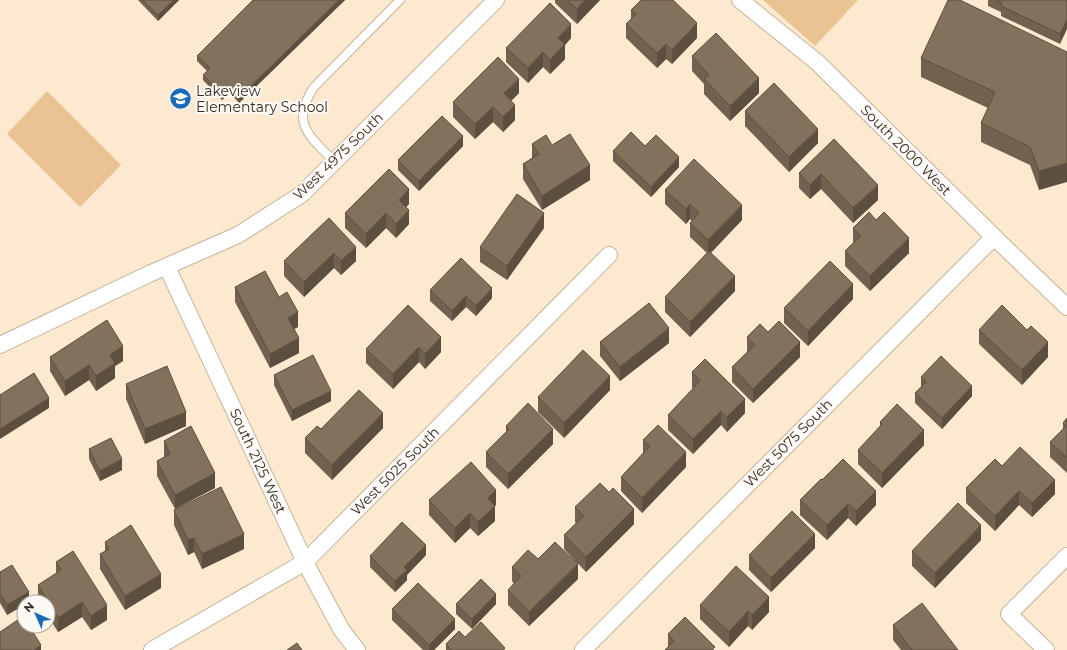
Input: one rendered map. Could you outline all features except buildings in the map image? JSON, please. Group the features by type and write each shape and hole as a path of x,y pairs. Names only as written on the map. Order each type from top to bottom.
{"street":[{"name":"West 4975 South","path":"0,345 142,277 238,235 302,194 496,0"},
{"name":"South 2000 West","path":"740,0 818,63 1067,307"},
{"name":"West 5075 South","path":"583,650 994,237"},
{"name":"West 5025 South","path":"152,650 305,562 609,255"},
{"name":"South 2125 West","path":"167,267 305,562 341,629 357,650"},
{"path":"1046,650 1009,614 1067,556"}],"lane":[{"path":"334,161 306,131 303,121 303,110 306,99 314,87 400,0"}],"shaded area":[{"path":"763,0 858,0 815,46"},
{"path":"47,91 121,165 80,207 7,134"}],"place":[{"name":"Lakeview Elementary School","path":"181,99"}]}
